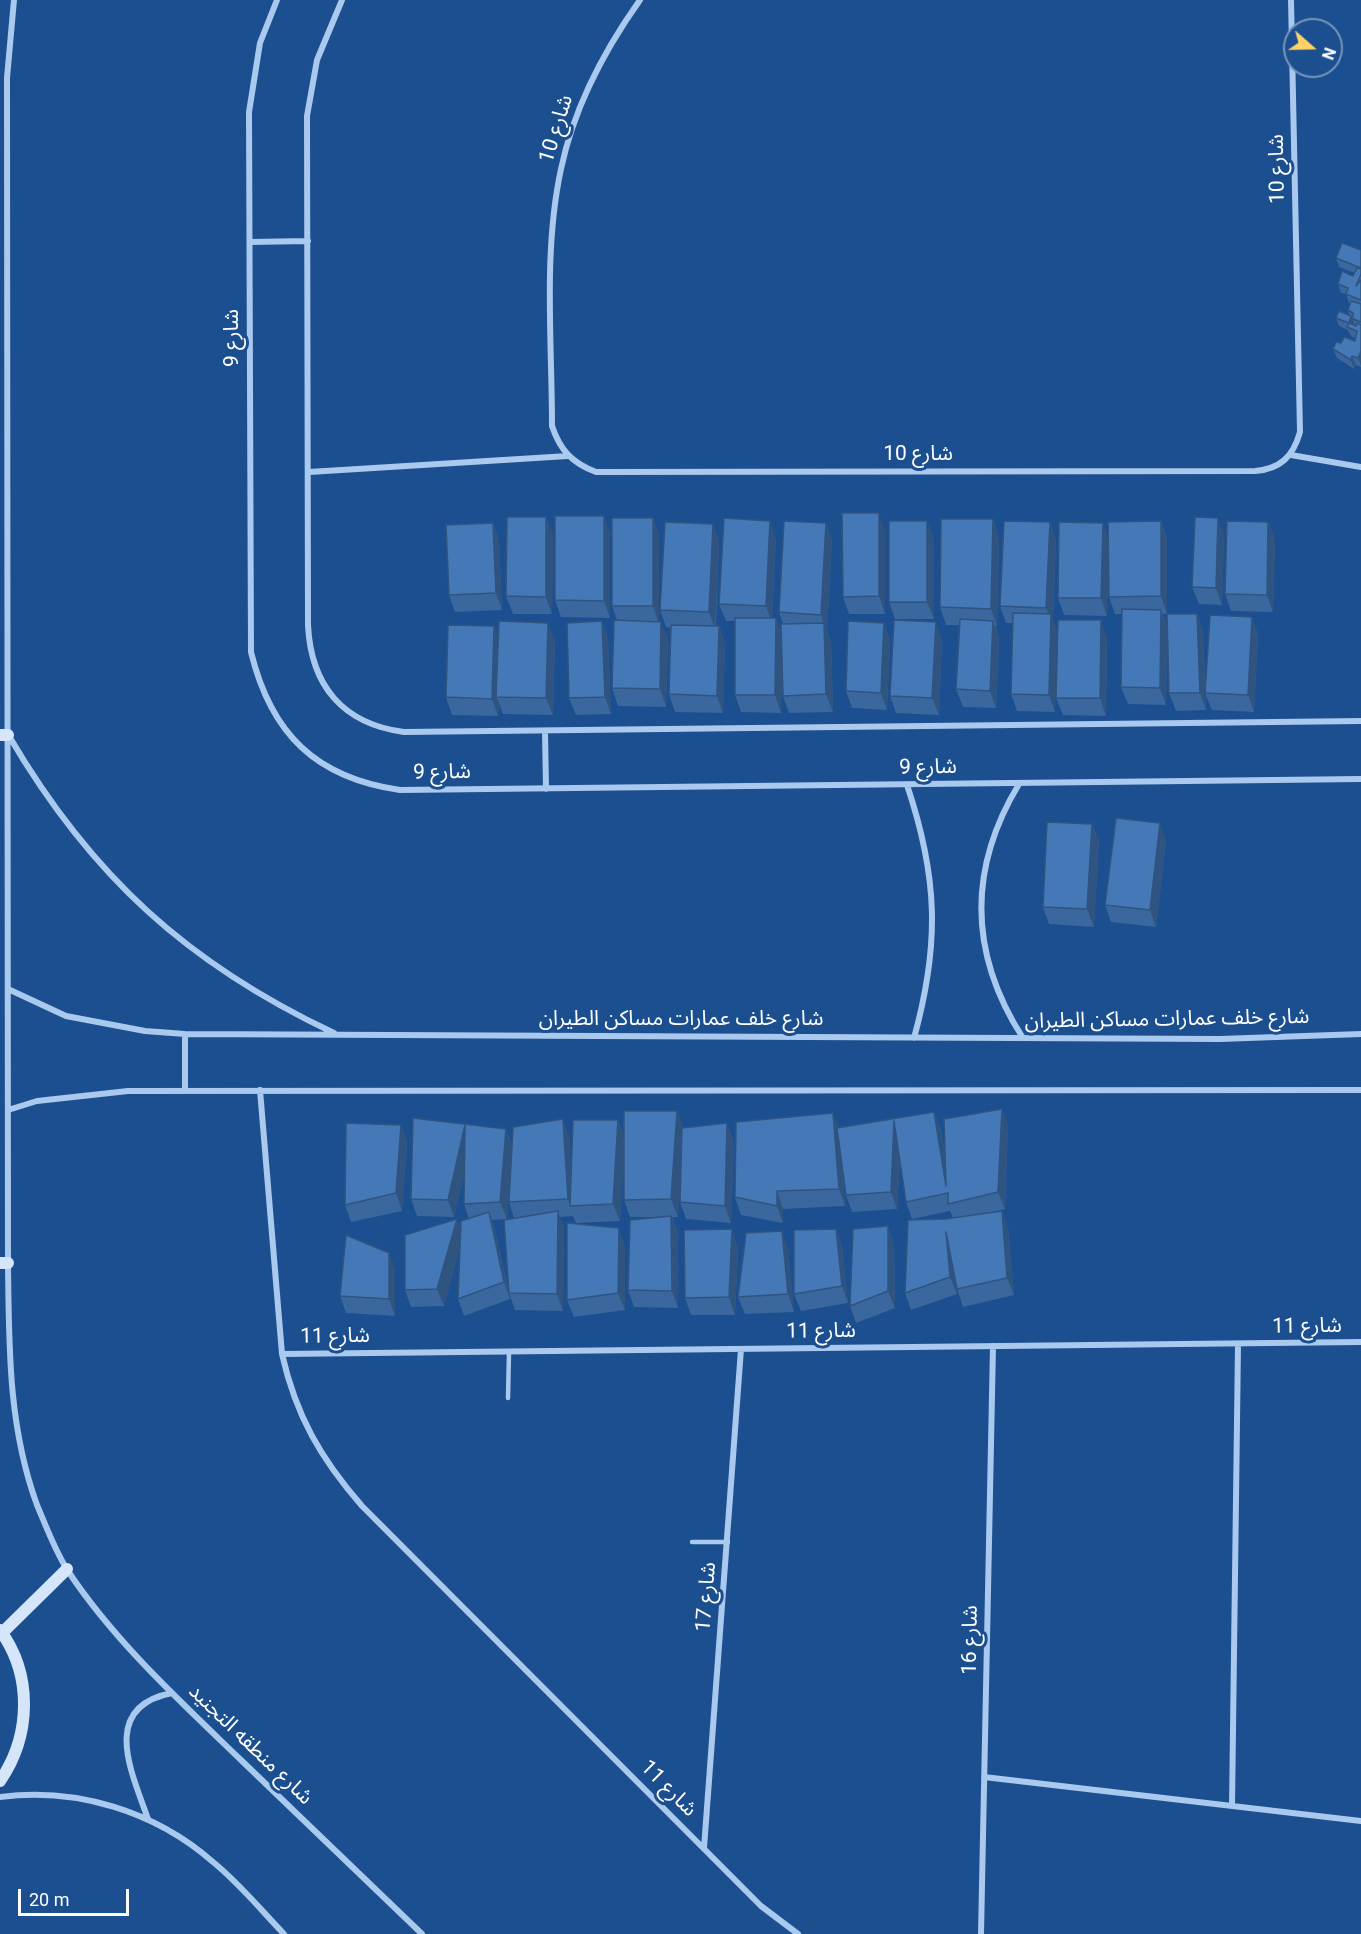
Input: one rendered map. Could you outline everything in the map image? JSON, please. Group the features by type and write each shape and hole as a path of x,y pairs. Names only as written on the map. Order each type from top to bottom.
{"main road":[{"path":"0,1781 14,1757 22,1732 25,1707 18,1664 1,1631 67,1569"}],"street":[{"name":"شارع منطقه التجنيد","path":"14,0 7,78 4,735 8,1110 4,1263 9,1370 18,1434 37,1504 67,1569 117,1633 172,1693 422,1934"},
{"name":"شارع 9","path":"277,0 260,43 249,112 249,625 251,652 268,704 283,728 301,748 323,765 347,778 373,786 400,790 1361,779"},
{"name":"شارع 9","path":"342,0 326,34 311,87 307,126 309,644 320,677 340,705 370,724 404,732 1361,721"},
{"name":"شارع 10","path":"640,0 605,52 588,86 572,127 561,169 554,212 552,426 557,442 568,456 581,466 596,472 1183,472 1268,470 1281,465 1291,455 1300,432 1291,0"},
{"path":"250,243 308,241"},
{"path":"1291,455 1361,467"},
{"path":"309,472 568,456"},
{"path":"545,730 546,789"},
{"path":"4,735 70,830 107,873 147,913 191,949 237,981 286,1010 338,1035"},
{"path":"1020,784 1003,811 991,840 981,899 982,931 995,988 1023,1038"},
{"path":"907,785 921,827 930,870 933,915 932,956 925,998 914,1038"},
{"name":"شارع خلف عمارات مساكن الطيران","path":"8,989 66,1016 135,1030 185,1034 1220,1039 1361,1034"},
{"path":"184,1091 185,1034"},
{"name":"شارع 11","path":"260,1090 282,1354 288,1382 306,1427 331,1469 356,1499 761,1906 798,1934"},
{"path":"8,1110 37,1101 128,1091 1361,1090"},
{"name":"شارع 11","path":"282,1354 1361,1342"},
{"path":"1232,1806 1238,1345"},
{"name":"شارع 16","path":"981,1934 993,1346"},
{"name":"شارع 17","path":"704,1848 741,1349"},
{"path":"148,1820 128,1760 126,1734 137,1710 148,1701 172,1693"},
{"path":"984,1777 1361,1821"},
{"path":"0,1797 44,1795 73,1797 111,1806 148,1820 183,1838 214,1862 284,1934"}],"lane":[{"path":"508,1398 509,1352"},
{"path":"693,1542 728,1542"}],"building":[{"path":"1342,243 1361,250 1361,268 1336,258"},
{"path":"1357,268 1361,269 1356,286 1361,280 1361,300 1346,294 1348,288 1338,284 1342,271 1353,276"},
{"path":"1351,301 1361,304 1361,322 1353,319 1353,313 1348,310"},
{"path":"1339,311 1351,316 1349,323 1336,318"},
{"path":"1349,323 1356,326 1357,323 1361,325 1361,351 1358,358 1352,356 1351,360 1333,349 1336,342 1341,343 1344,337 1355,341 1357,331 1347,327"},
{"path":"842,513 879,513 879,596 843,597"},
{"path":"555,516 604,516 604,601 555,600"},
{"path":"507,517 546,517 546,597 506,596"},
{"path":"1195,517 1218,518 1216,588 1192,587"},
{"path":"612,518 653,518 653,606 612,606"},
{"path":"724,518 770,521 766,606 719,604"},
{"path":"941,519 993,519 991,609 940,607"},
{"path":"784,521 826,523 821,615 779,612"},
{"path":"889,521 927,521 927,602 889,602"},
{"path":"1004,521 1050,522 1046,608 1000,606"},
{"path":"1161,521 1161,596 1109,597 1108,522"},
{"path":"1227,521 1268,522 1267,595 1225,594"},
{"path":"665,522 713,524 709,612 660,610"},
{"path":"1059,522 1103,523 1101,598 1058,598"},
{"path":"493,523 496,593 449,595 446,525"},
{"path":"1122,609 1161,610 1160,688 1121,687"},
{"path":"1013,613 1051,614 1049,695 1011,694"},
{"path":"1167,614 1197,614 1200,693 1169,693"},
{"path":"1210,615 1252,617 1248,695 1205,693"},
{"path":"735,618 776,618 775,695 735,695"},
{"path":"960,619 993,621 990,691 956,689"},
{"path":"614,620 661,622 660,689 612,688"},
{"path":"894,620 936,622 932,698 890,696"},
{"path":"1058,620 1101,620 1100,698 1056,698"},
{"path":"499,621 548,623 546,698 496,697"},
{"path":"602,621 605,697 569,698 567,623"},
{"path":"848,621 884,623 881,693 846,691"},
{"path":"824,623 826,694 783,696 781,624"},
{"path":"448,625 494,626 492,699 446,697"},
{"path":"671,625 719,626 717,696 669,694"},
{"path":"1116,818 1160,823 1150,910 1105,905"},
{"path":"1047,822 1092,824 1087,909 1043,907"},
{"path":"1002,1109 998,1192 948,1204 948,1193 906,1202 894,1121 891,1192 846,1195 837,1128 934,1112 946,1186 944,1119"},
{"path":"624,1111 677,1111 671,1199 624,1200"},
{"path":"833,1113 839,1189 777,1191 777,1206 735,1197 736,1122"},
{"path":"413,1118 506,1129 500,1202 464,1204 465,1125 448,1200 411,1199"},
{"path":"563,1119 568,1199 509,1202 513,1127"},
{"path":"573,1120 618,1120 613,1204 570,1206"},
{"path":"346,1123 401,1125 396,1193 345,1205"},
{"path":"727,1123 725,1206 680,1202 682,1128"},
{"path":"558,1211 557,1294 509,1293 504,1220"},
{"path":"1002,1211 1007,1278 957,1289 946,1232 950,1277 905,1293 908,1220 945,1219"},
{"path":"489,1212 504,1282 458,1299 461,1221"},
{"path":"671,1216 672,1291 628,1290 630,1220"},
{"path":"457,1219 437,1289 405,1290 405,1235"},
{"path":"567,1223 619,1228 618,1293 567,1300"},
{"path":"888,1226 888,1291 850,1306 853,1229"},
{"path":"732,1229 729,1297 685,1298 684,1230"},
{"path":"836,1229 842,1286 794,1294 794,1230"},
{"path":"782,1231 788,1294 738,1297 746,1233"},
{"path":"346,1235 389,1253 389,1299 340,1296"}]}
